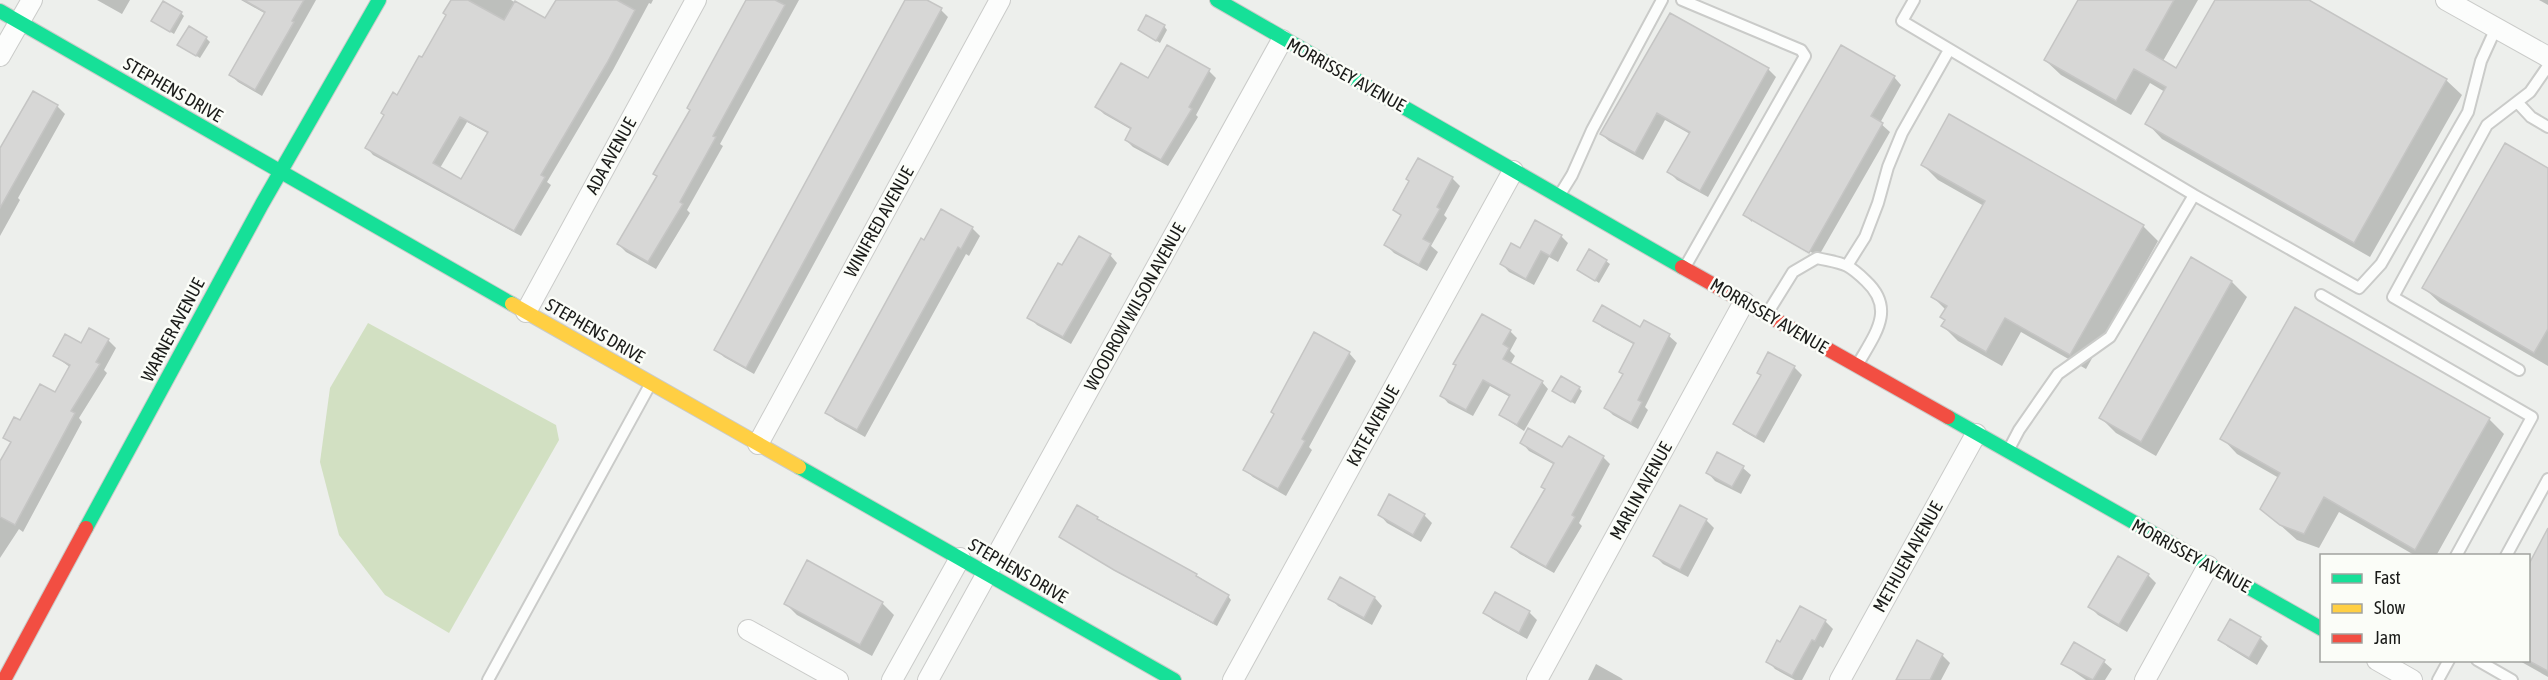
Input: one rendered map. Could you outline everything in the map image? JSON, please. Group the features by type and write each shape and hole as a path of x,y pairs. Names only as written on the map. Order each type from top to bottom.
{"street":[{"path":"0,56 32,0"},
{"name":"WARNER AVENUE","path":"4,680 279,172 379,0"},
{"name":"ADA AVENUE","path":"526,312 696,0"},
{"name":"WINIFRED AVENUE","path":"758,444 1000,0"},
{"name":"MORRISSEY AVENUE","path":"1217,0 1558,197 2320,628"},
{"path":"2446,0 2548,57"},
{"name":"STEPHENS DRIVE","path":"0,11 1174,680"},
{"name":"WOODROW WILSON AVENUE","path":"930,679 1282,39"},
{"name":"KATE AVENUE","path":"1233,680 1513,171"},
{"name":"MARLIN AVENUE","path":"1537,680 1744,302"},
{"name":"METHUEN AVENUE","path":"1840,680 1976,434"},
{"path":"892,680 960,558"},
{"path":"2145,680 2208,566"},
{"path":"748,630 838,680"},
{"path":"2382,662 2404,671"},
{"path":"902,663 930,679"}],"lane":[{"path":"1558,197 1572,176 1592,130 1662,0"},
{"path":"1682,0 1802,50 1804,56 1684,267"},
{"path":"1914,0 1902,21 2194,195 2359,288 2381,264 2468,112 2481,61 2496,28"},
{"path":"1848,264 1868,228 1902,133 1949,50"},
{"path":"2519,370 2393,297 2487,125 2530,92 2548,66"},
{"path":"2518,103 2531,117 2548,127"},
{"path":"2008,452 2019,430 2058,374 2110,337 2194,195"},
{"path":"1766,314 1793,272 1817,258 1848,264 1878,292 1882,306 1876,332 1857,366"},
{"path":"2321,295 2532,417 2457,554"},
{"path":"488,680 651,383"},
{"path":"2507,554 2548,479"},
{"path":"2439,680 2448,662"},
{"path":"2480,662 2512,680"}],"green space":[{"path":"368,323 556,425 559,440 449,633 385,595 339,535 320,462 330,388"}],"building":[{"path":"244,0 304,0 255,90 229,75 265,12"},
{"path":"451,0 468,0 504,20 515,1 545,18 556,0 617,0 635,10 607,63 541,175 545,177 514,231 365,148 384,115 381,113 393,92 397,95 419,56 422,57 446,15 443,13","holes":["460,117 488,132 461,179 433,163"]},
{"path":"746,0 775,0 785,5 713,136 716,137 680,202 683,204 648,262 617,244 657,176 653,174 690,110 687,108"},
{"path":"905,0 927,0 942,8 746,368 714,350"},
{"path":"2078,0 2174,0 2146,50 2176,68 2215,0 2309,0 2447,79 2354,243 2145,124 2166,87 2134,69 2116,101 2044,60"},
{"path":"163,1 182,12 170,32 151,21"},
{"path":"1670,13 1769,68 1700,191 1667,172 1690,132 1657,113 1635,153 1600,134"},
{"path":"1146,15 1165,25 1156,41 1138,30"},
{"path":"189,26 207,37 196,56 177,45"},
{"path":"1167,45 1210,69 1189,107 1192,109 1161,160 1125,140 1131,128 1095,107 1121,63 1148,78"},
{"path":"1841,45 1895,76 1871,116 1883,123 1809,253 1743,215"},
{"path":"33,91 58,105 0,208 0,148"},
{"path":"1949,114 2144,225 2070,355 2005,318 1986,352 1941,326 1945,320 1940,317 1947,306 1931,297 1985,201 1921,165"},
{"path":"2505,143 2548,168 2548,329 2534,353 2422,288"},
{"path":"1418,158 1453,177 1437,207 1440,209 1423,239 1431,243 1419,265 1384,245 1401,215 1393,210 1409,181 1406,179"},
{"path":"941,209 973,227 961,249 958,247 857,430 825,413 921,238 924,240"},
{"path":"1535,220 1562,235 1550,256 1541,251 1526,279 1500,264 1511,243 1520,248"},
{"path":"1079,236 1111,254 1063,337 1027,318 1058,263 1062,265"},
{"path":"1589,249 1607,260 1595,281 1577,270"},
{"path":"2191,257 2232,281 2141,442 2099,418"},
{"path":"1602,305 1640,327 1644,320 1670,334 1638,400 1642,402 1631,423 1604,408 1623,374 1619,372 1634,343 1593,321"},
{"path":"2295,307 2490,418 2415,550 2324,497 2304,534 2280,525 2260,509 2280,473 2220,439"},
{"path":"1482,314 1511,330 1503,344 1509,348 1503,359 1543,381 1517,425 1499,415 1510,395 1483,380 1466,410 1440,396 1456,365 1453,364"},
{"path":"89,328 109,339 96,362 100,364 71,411 75,413 15,525 0,517 0,461 11,442 3,438 14,417 20,420 40,384 55,392 70,365 53,356 65,334 81,343"},
{"path":"1314,332 1350,352 1302,439 1305,441 1278,489 1243,470 1274,414 1271,412"},
{"path":"1768,352 1795,366 1756,437 1733,424 1761,375 1757,373"},
{"path":"1561,376 1580,387 1571,402 1552,391"},
{"path":"1528,428 1562,447 1569,436 1604,456 1572,515 1575,517 1546,567 1511,547 1545,489 1541,487 1554,463 1520,443"},
{"path":"1717,452 1744,466 1732,487 1706,473"},
{"path":"1389,494 1425,514 1413,535 1378,515"},
{"path":"1077,505 1098,517 1097,519 1197,574 1196,576 1229,595 1213,623 1114,570 1059,537"},
{"path":"1680,505 1707,519 1680,570 1653,556"},
{"path":"2548,528 2548,671 2530,662 2530,562"},
{"path":"2118,556 2149,574 2119,625 2088,607"},
{"path":"807,560 883,602 860,645 784,604"},
{"path":"1340,577 1375,597 1364,618 1328,599"},
{"path":"1495,592 1530,611 1519,633 1483,613"},
{"path":"1800,606 1826,620 1792,676 1766,662 1777,640 1780,642"},
{"path":"2230,619 2261,637 2249,658 2218,640"},
{"path":"1917,640 1943,654 1930,680 1896,680"},
{"path":"2074,642 2105,660 2093,680 2061,664"}],"traffic: fast":[{"path":"86,528 262,204 379,0"},
{"path":"1217,0 1682,267"},
{"path":"0,11 512,304"},
{"path":"1948,417 2320,628"},
{"path":"799,467 1174,680"}],"traffic: slow":[{"path":"512,304 799,467"}],"traffic: jam":[{"path":"1682,267 1948,417"},
{"path":"4,680 86,528"}]}
